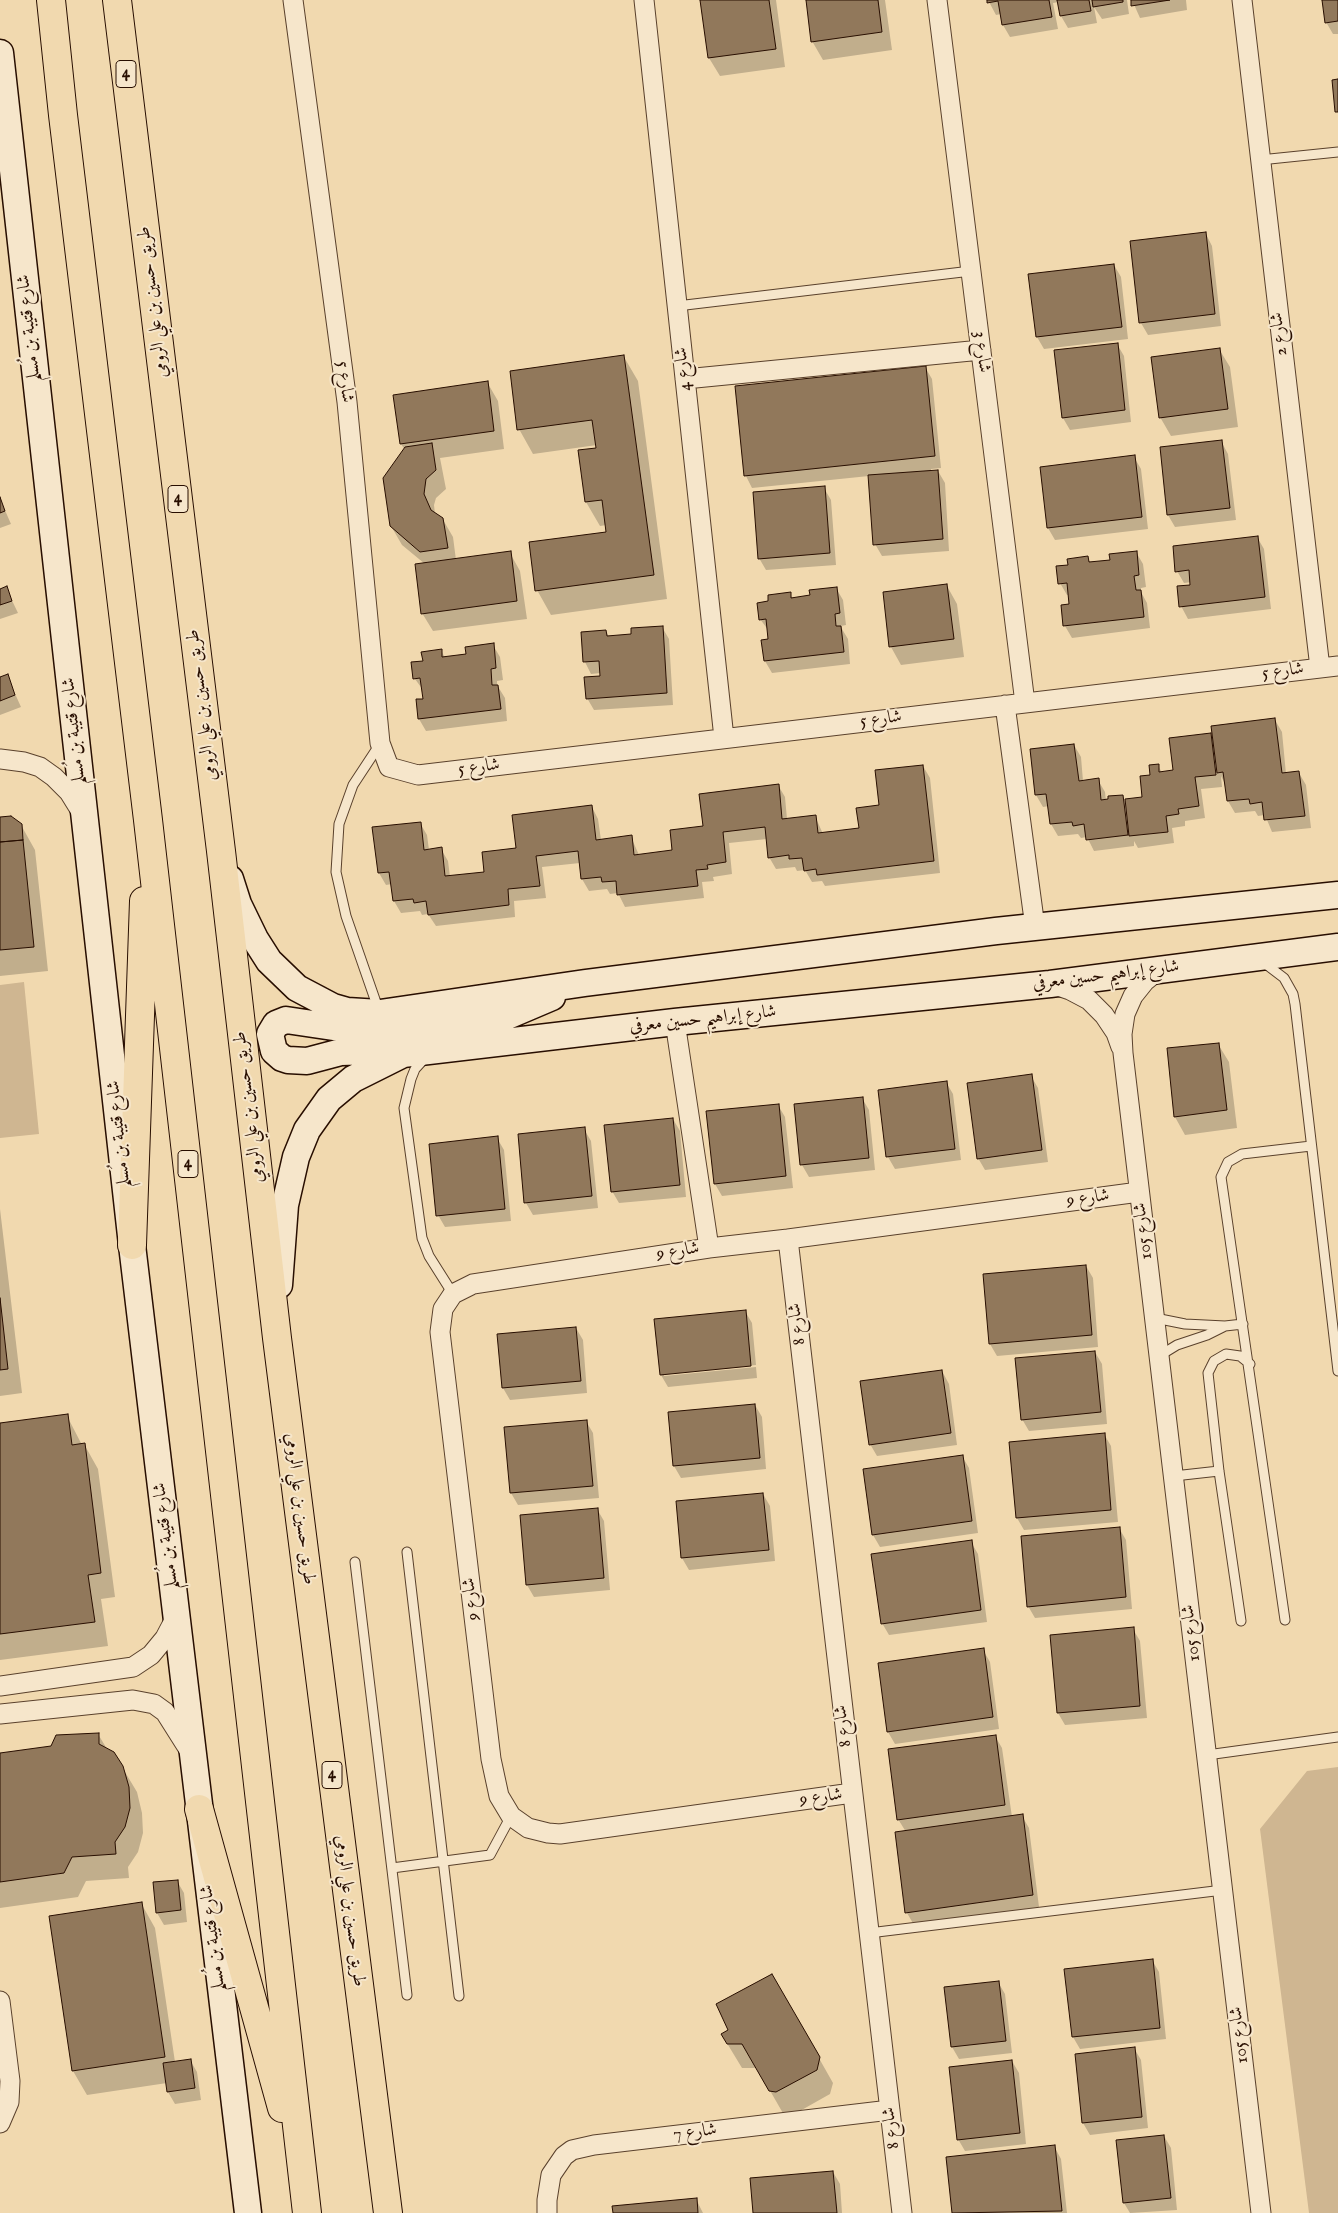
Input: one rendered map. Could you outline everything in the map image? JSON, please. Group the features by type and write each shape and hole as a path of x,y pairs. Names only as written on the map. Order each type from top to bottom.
{"highway":[{"path":"44,0 63,115"},
{"name":"4","path":"51,0 63,115 148,820 306,2202"},
{"name":"طريق حسين بن علي الرومي","path":"117,0 221,851 277,1338 388,2213"},
{"path":"130,0 135,148"},
{"path":"132,1244 148,820"},
{"path":"199,1809 306,2202"}],"street":[{"name":"شارع 5","path":"293,0 347,402 380,743 390,767 418,775 1329,667"},
{"name":"شارع 4","path":"644,0 724,738"},
{"name":"شارع 3","path":"937,0 1025,703"},
{"name":"شارع 2","path":"1242,0 1260,160 1329,667"},
{"name":"شارع قتيبة بن مُسلم","path":"0,53 132,1244 248,2213"},
{"path":"685,379 980,350"},
{"path":"1005,705 1035,927"},
{"path":"0,760 24,762 40,767 54,777 69,792 84,817"},
{"path":"221,851 238,904 254,939 269,961 297,988 333,1007 347,1011 380,1013 585,983 1035,927 1338,895"},
{"name":"شارع إبراهيم حسين معرفي","path":"277,1338 279,1268 285,1205 296,1157 307,1130 329,1099 354,1079 403,1054 675,1022 1050,984 1252,956 1338,947"},
{"name":"شارع 105","path":"1160,969 1145,981 1133,996 1125,1014 1122,1034 1123,1053 1261,2213"},
{"path":"403,1054 371,1051 342,1052 307,1061 288,1060 282,1058 274,1051 270,1034 276,1024 286,1020 360,1031 391,1031 505,1017 585,983"},
{"name":"شارع 105","path":"1050,984 1070,990 1089,1000 1104,1015 1116,1033 1123,1053"},
{"name":"شارع 9","path":"675,1022 708,1248"},
{"name":"شارع 9","path":"852,1793 560,1834 528,1828 511,1816 499,1796 492,1759 440,1332 443,1309 453,1294 473,1284 708,1248 788,1240 1140,1192"},
{"name":"شارع 8","path":"788,1240 902,2213"},
{"path":"0,1686 132,1667 151,1655 165,1638 177,1615"},
{"path":"0,1714 133,1700 154,1704 165,1712 193,1755"},
{"path":"0,2001 10,2081 9,2102 0,2123"},
{"name":"شارع 7","path":"547,2213 551,2175 564,2156 572,2150 594,2145 890,2110"}],"lane":[{"path":"1260,160 1338,152"},
{"path":"677,306 971,271"},
{"path":"380,743 354,785 339,824 336,872 346,916 380,1013"},
{"path":"1252,956 1277,972 1293,994 1338,1371"},
{"path":"431,1051 415,1069 406,1094 404,1108 422,1238 429,1256 453,1294"},
{"path":"1285,1620 1250,1364 1222,1185 1224,1169 1228,1162 1242,1154 1311,1146"},
{"path":"1155,1318 1174,1323 1225,1326 1243,1324"},
{"path":"1159,1356 1177,1344 1207,1335 1225,1326"},
{"path":"1241,1621 1219,1471 1208,1372 1214,1361 1226,1354 1240,1356 1250,1364"},
{"path":"1174,1476 1219,1471"},
{"path":"407,1552 459,1996"},
{"path":"355,1562 407,1995"},
{"path":"1207,1755 1338,1737"},
{"path":"392,1868 490,1855 511,1816"},
{"path":"869,1932 1223,1890"}],"shaded area":[{"path":"24,982 39,1134 0,1138 0,985"},
{"path":"1338,1767 1338,2213 1309,2213 1260,1829 1307,1771"}],"building":[{"path":"700,0 769,0 776,49 708,58"},
{"path":"806,0 878,0 882,32 811,42"},
{"path":"987,0 1049,0 1052,17 1002,25 998,1 987,3"},
{"path":"1057,0 1089,0 1091,11 1060,16"},
{"path":"1092,0 1123,0 1123,2 1093,7"},
{"path":"1131,0 1170,0 1131,6"},
{"path":"1322,0 1338,0 1338,21 1325,23"},
{"path":"1338,79 1338,112 1335,112 1332,80"},
{"path":"1206,232 1215,314 1139,323 1130,241"},
{"path":"1114,264 1122,327 1036,337 1028,274"},
{"path":"1118,343 1125,410 1062,418 1054,350"},
{"path":"1220,348 1228,409 1159,418 1151,357"},
{"path":"624,355 654,575 535,591 529,542 606,532 602,500 585,502 578,450 596,448 592,420 517,430 510,371"},
{"path":"926,366 935,456 744,476 735,386"},
{"path":"488,381 494,431 400,444 393,395"},
{"path":"1222,440 1230,508 1167,515 1160,447"},
{"path":"432,443 436,470 426,479 424,494 431,510 443,518 448,548 420,552 390,526 383,478 405,447"},
{"path":"1135,455 1142,517 1047,528 1040,467"},
{"path":"938,470 943,539 873,545 868,475"},
{"path":"825,486 830,553 758,559 753,492"},
{"path":"0,497 5,511 0,513"},
{"path":"1258,536 1265,597 1179,607 1177,586 1190,585 1189,570 1175,572 1173,546"},
{"path":"511,551 517,601 421,614 415,564"},
{"path":"1137,551 1139,575 1134,576 1136,590 1141,590 1144,617 1063,626 1061,605 1069,604 1067,583 1058,584 1056,566 1068,565 1067,559 1088,556 1089,562 1110,560 1109,554"},
{"path":"947,584 954,639 889,647 883,592"},
{"path":"7,586 12,601 0,605 0,589"},
{"path":"837,587 840,613 835,614 836,626 841,626 844,652 764,661 761,640 768,639 766,619 759,620 757,603 768,601 768,595 791,592 791,598 810,595 809,590"},
{"path":"663,626 667,693 586,699 584,677 600,676 599,661 583,662 581,632 606,630 607,636 631,634 631,628"},
{"path":"494,643 496,668 491,669 492,685 498,685 501,709 418,719 416,699 423,699 420,678 413,679 411,662 423,661 421,652 442,649 442,657 466,654 465,647"},
{"path":"8,674 15,695 0,701 0,677"},
{"path":"1275,718 1282,773 1299,771 1305,816 1264,820 1262,802 1250,804 1249,799 1227,801 1223,772 1217,773 1211,726"},
{"path":"1211,733 1216,775 1195,777 1199,806 1178,809 1179,814 1166,816 1168,832 1129,836 1125,799 1142,797 1140,776 1150,775 1149,765 1159,764 1159,772 1173,770 1169,738"},
{"path":"1074,744 1079,781 1099,778 1101,800 1108,799 1108,796 1123,795 1128,835 1086,840 1084,824 1073,826 1072,822 1050,824 1046,794 1035,795 1030,749"},
{"path":"923,765 934,861 817,875 816,869 804,871 802,858 789,859 789,855 768,858 765,827 723,832 726,862 707,865 708,869 696,870 698,886 617,895 616,881 602,882 601,877 581,879 578,851 536,856 540,886 508,889 509,905 428,915 426,901 414,903 413,899 393,901 389,872 378,873 372,827 421,822 424,850 442,847 445,876 484,872 482,852 516,848 512,815 592,805 596,840 632,835 634,855 672,850 670,830 703,826 699,794 779,784 782,819 816,815 818,833 859,828 856,808 879,805 875,770"},
{"path":"11,816 22,824 23,840 0,842 0,817"},
{"path":"23,840 34,947 0,950 0,842"},
{"path":"1219,1043 1227,1110 1174,1117 1167,1048"},
{"path":"1032,1074 1042,1150 977,1159 967,1083"},
{"path":"947,1081 955,1149 886,1157 878,1090"},
{"path":"863,1097 869,1158 800,1165 794,1104"},
{"path":"779,1104 786,1176 714,1184 706,1111"},
{"path":"673,1118 680,1185 611,1192 604,1125"},
{"path":"585,1127 592,1196 524,1203 518,1134"},
{"path":"498,1136 505,1209 436,1216 429,1144"},
{"path":"1086,1265 1092,1335 989,1344 983,1274"},
{"path":"0,1298 8,1369 0,1370"},
{"path":"746,1310 751,1366 660,1375 654,1319"},
{"path":"576,1327 581,1381 502,1388 497,1334"},
{"path":"1095,1351 1101,1412 1021,1420 1015,1358"},
{"path":"942,1370 951,1433 869,1445 860,1381"},
{"path":"755,1404 760,1458 673,1466 668,1412"},
{"path":"68,1414 72,1445 85,1443 101,1573 88,1575 95,1622 0,1634 0,1423"},
{"path":"587,1420 593,1486 510,1493 504,1427"},
{"path":"1105,1433 1111,1510 1016,1518 1009,1442"},
{"path":"963,1455 972,1521 872,1535 863,1469"},
{"path":"763,1493 769,1550 681,1558 676,1501"},
{"path":"598,1508 604,1578 526,1585 520,1515"},
{"path":"1120,1527 1126,1597 1027,1607 1021,1536"},
{"path":"972,1540 981,1610 881,1624 871,1554"},
{"path":"1134,1627 1140,1706 1057,1713 1050,1635"},
{"path":"984,1648 993,1717 887,1732 878,1663"},
{"path":"99,1733 99,1744 114,1752 123,1766 129,1787 130,1808 125,1827 115,1842 116,1854 72,1857 64,1873 0,1882 0,1753 51,1746 56,1735"},
{"path":"996,1735 1005,1805 897,1820 888,1749"},
{"path":"1023,1814 1033,1895 905,1913 895,1832"},
{"path":"178,1880 181,1910 156,1913 153,1882"},
{"path":"142,1902 165,2057 72,2071 49,1916"},
{"path":"1153,1959 1160,2028 1072,2037 1064,1969"},
{"path":"772,1974 820,2057 817,2070 776,2092 769,2091 742,2044 727,2044 721,2034 728,2030 716,2004"},
{"path":"999,1981 1006,2041 951,2047 944,1987"},
{"path":"1135,2047 1142,2117 1082,2123 1075,2054"},
{"path":"191,2059 195,2088 167,2092 163,2063"},
{"path":"1012,2060 1020,2133 957,2140 949,2067"},
{"path":"1164,2135 1171,2198 1123,2203 1116,2140"},
{"path":"1055,2145 1062,2211 952,2213 946,2157"},
{"path":"833,2171 837,2213 753,2213 750,2178"},
{"path":"697,2198 698,2213 613,2213 612,2206"}]}
